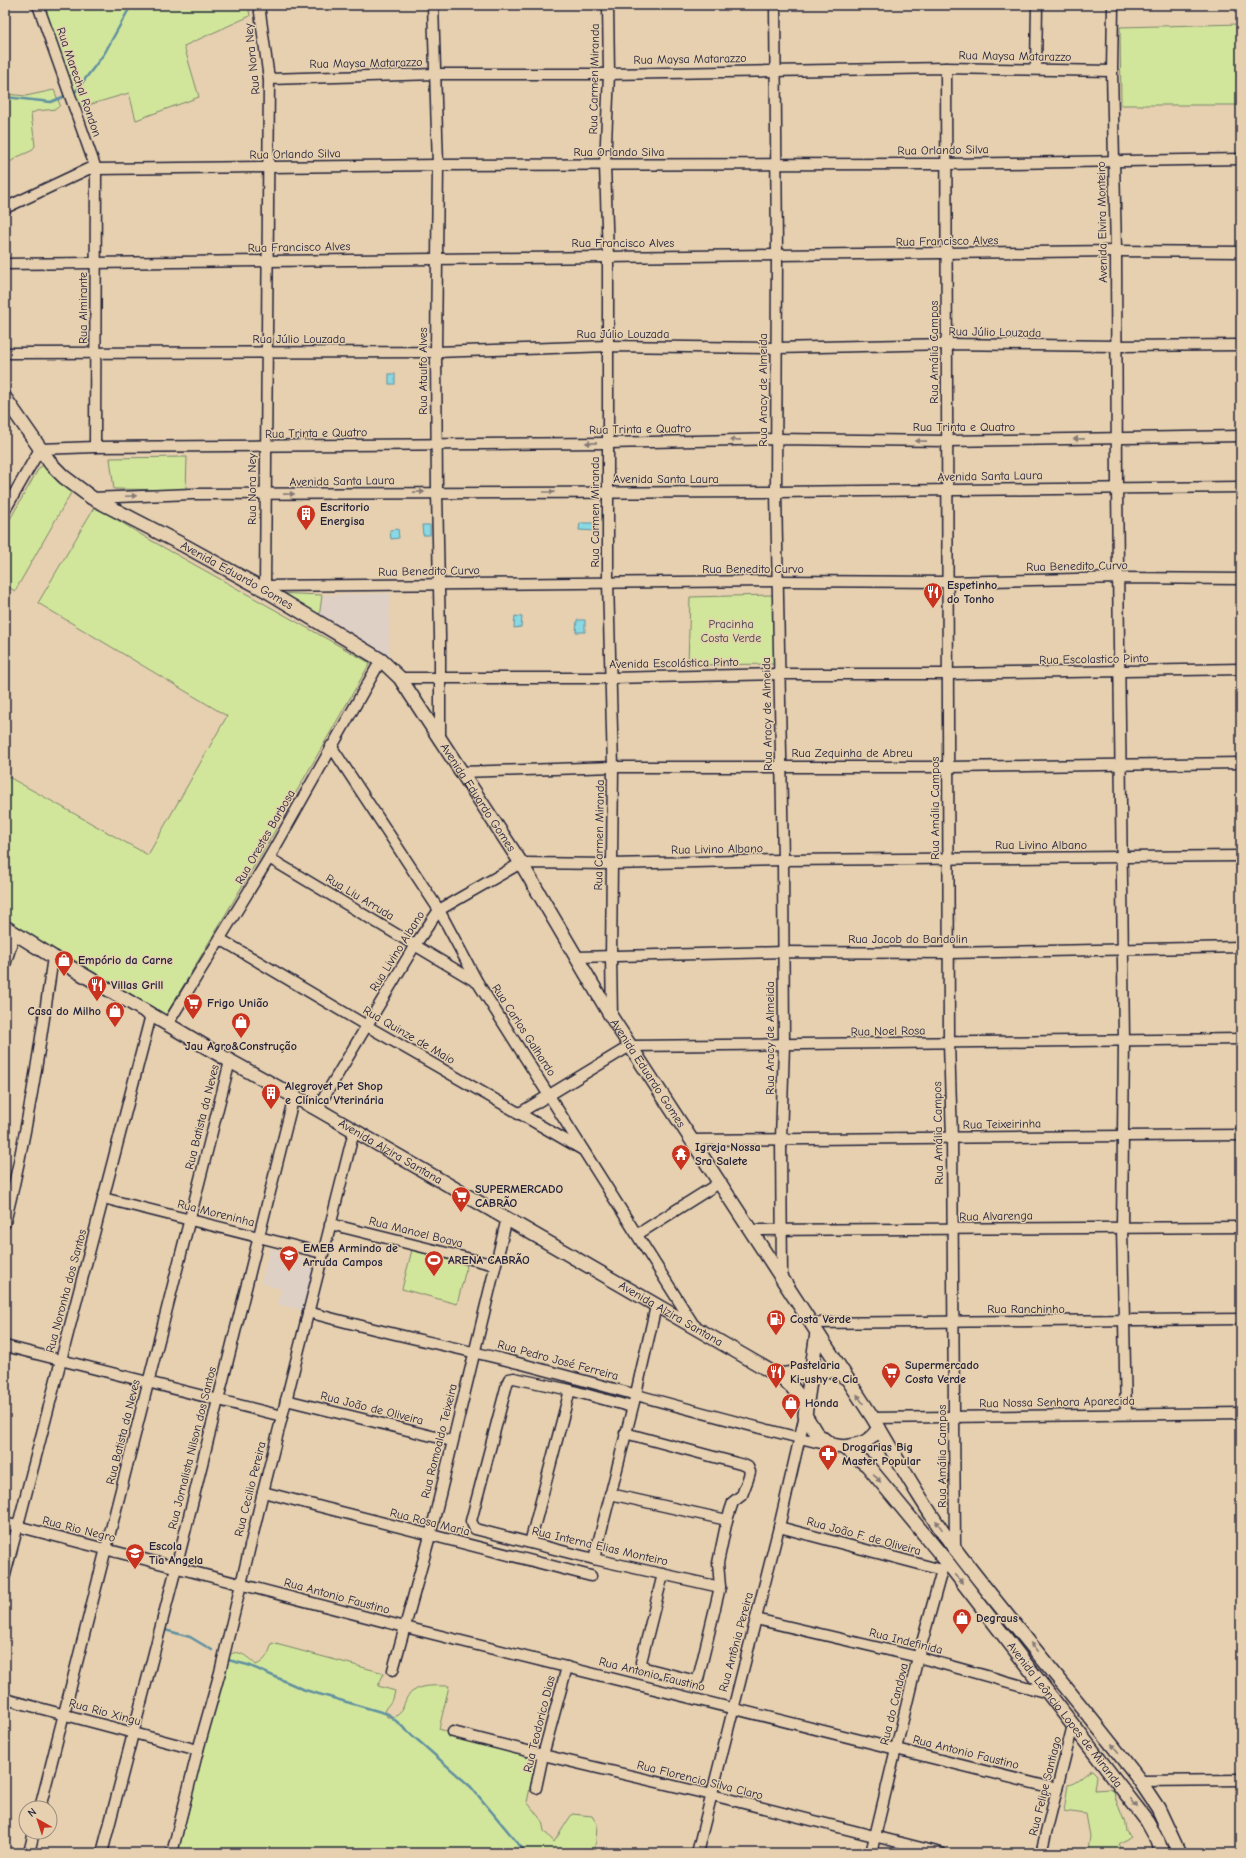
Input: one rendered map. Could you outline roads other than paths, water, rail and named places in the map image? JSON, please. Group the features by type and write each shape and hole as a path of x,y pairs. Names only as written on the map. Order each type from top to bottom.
{"main road":[{"name":"Avenida Eduardo Gomes","path":"5,398 40,449 64,477 92,498 265,588 381,660 400,678 521,863 612,1018 847,1379"},
{"name":"Avenida Alzira Santana","path":"10,930 167,1025 317,1109 777,1375"},
{"path":"806,1410 812,1372 814,1328"},
{"path":"777,1375 823,1370 837,1371 847,1379"},
{"name":"Avenida Leôncio Lopes de Miranda","path":"777,1375 798,1392 816,1433 867,1465 944,1566 1048,1693 1147,1820 1158,1841 1162,1853"},
{"name":"Avenida Leôncio Lopes de Miranda","path":"847,1379 876,1423 882,1436 922,1500 955,1548 1140,1781 1158,1808 1179,1853"},
{"path":"837,1446 862,1444 871,1439 876,1423"}],"street":[{"name":"Rua Marechal Rondon","path":"38,5 96,169"},
{"name":"Rua Nora Ney","path":"259,5 269,79 265,588"},
{"name":"Rua Ataulfo Alves","path":"433,5 438,165 436,445 440,737"},
{"name":"Rua Carmen Miranda","path":"608,5 609,74 605,165 608,256 608,582 612,678 613,767 610,957 612,1018"},
{"name":"Rua Aracy de Almeida","path":"775,5 777,256 776,492 783,860 784,1045 781,1139 782,1279"},
{"path":"1036,69 1037,5"},
{"name":"Avenida Elvira Monteiro","path":"1113,5 1113,160 1116,251 1118,438"},
{"name":"Rua Maysa Matarazzo","path":"269,79 436,74 609,74 946,68 1112,71"},
{"name":"Rua Amália Campos","path":"946,68 949,1043 952,1138 955,1548"},
{"name":"Rua Orlando Silva","path":"5,208 88,169 438,165 946,164 1241,159"},
{"name":"Rua Almirante","path":"95,447 96,169"},
{"name":"Rua Francisco Alves","path":"5,264 1116,251 1241,252"},
{"name":"Rua Júlio Louzada","path":"5,353 436,352 608,346 777,348 947,344 1116,346 1241,345"},
{"name":"Rua Trinta e Quatro","path":"40,449 95,447 265,447 608,443 776,439 947,442 1241,436"},
{"path":"1118,438 1117,488 1124,1040 1122,1228 1126,1414"},
{"path":"5,510 8,498 40,449"},
{"name":"Avenida Santa Laura","path":"92,498 192,494 265,495 437,492 776,492 1241,487"},
{"name":"Rua Benedito Curvo","path":"265,588 608,582 948,582 1119,578 1241,578"},
{"name":"Rua Orestes Barbosa","path":"167,1025 269,858 381,660"},
{"name":"Rua Escolastico Pinto","path":"948,674 1241,669"},
{"name":"Avenida Escolástica Pinto","path":"400,678 612,678 780,674 948,674"},
{"name":"Rua Carlos Galhardo","path":"331,746 439,910 478,983 550,1094 695,1327"},
{"name":"Rua Zequinha de Abreu","path":"462,772 613,767 948,767 1241,763"},
{"name":"Rua Livino Albano","path":"317,1109 415,945 439,910 521,863 612,864 783,860 1241,856"},
{"name":"Rua Liu Arruda","path":"269,858 478,983"},
{"path":"5,965 10,930"},
{"name":"Rua Quinze de Maio","path":"220,939 518,1114 586,1152"},
{"name":"Rua Jacob do Bandolin","path":"576,956 610,957 783,952 949,953 1241,947"},
{"path":"5,1223 18,1172 36,1078 53,957"},
{"name":"Rua Noronha dos Santos","path":"5,1575 151,1015"},
{"name":"Rua Noel Rosa","path":"630,1046 1241,1039"},
{"path":"518,1114 630,1046"},
{"name":"Rua Batista da Neves","path":"42,1800 230,1061"},
{"name":"Rua Jornalista Nilson dos Santos","path":"102,1853 176,1568 294,1096"},
{"name":"Rua Cecilio Pereira","path":"172,1853 198,1750 220,1672 240,1584 354,1131"},
{"name":"Rua Teixeirinha","path":"692,1140 1241,1135"},
{"path":"638,1234 719,1183"},
{"name":"Rua Moreninha","path":"103,1198 322,1254"},
{"name":"Rua Romoaldo Teixeira","path":"393,1670 430,1536 506,1218"},
{"name":"Rua Manoel Boava","path":"330,1224 496,1265"},
{"name":"Rua Alvarenga","path":"751,1230 1241,1226"},
{"path":"594,1559 636,1394 656,1306"},
{"name":"Rua Pedro José Ferreira","path":"308,1312 475,1352 636,1394 748,1426 837,1446"},
{"name":"Rua Ranchinho","path":"814,1328 953,1322 1241,1320"},
{"path":"5,1346 282,1416"},
{"name":"Rua Interna Elias Monteiro","path":"570,1390 514,1378 509,1379 506,1384 471,1521 475,1529 594,1559 720,1587"},
{"path":"530,1543 570,1390 632,1408"},
{"name":"Rua João de Oliveira","path":"286,1400 452,1441"},
{"name":"Rua Antônia Pereira","path":"698,1853 733,1707 779,1527 806,1410"},
{"name":"Rua Nossa Senhora Aparecida","path":"876,1423 894,1418 1241,1413"},
{"path":"626,1433 744,1464 748,1467 750,1472 745,1490 733,1502 727,1520 719,1557 720,1587 698,1679 693,1681 645,1668 641,1662 663,1574"},
{"name":"Rua Rosa Maria","path":"263,1492 591,1576"},
{"path":"610,1494 727,1520"},
{"name":"Rua Rio Negro","path":"5,1523 240,1584"},
{"name":"Rua João F. de Oliveira","path":"779,1527 944,1566"},
{"name":"Rua do Candova","path":"871,1853 918,1657 944,1566"},
{"name":"Rua Antonio Faustino","path":"240,1584 405,1627 733,1707 1057,1789"},
{"name":"Rua Indefinida","path":"756,1619 918,1657 1048,1693"},
{"name":"Rua Teodorico Dias","path":"536,1788 543,1755 567,1667"},
{"name":"Rua Rio Xingu","path":"5,1699 198,1750"},
{"name":"Rua Felipe Santiago","path":"1041,1853 1073,1725"},
{"name":"Rua Florencio Silva Claro","path":"453,1732 941,1853"},
{"path":"1140,1781 1241,1780"},
{"path":"29,1853 32,1840"}],"water":[{"path":"389,374 395,374 395,384 389,384"},
{"path":"580,523 596,523 596,531 579,530"},
{"path":"422,525 430,525 430,535 423,535"},
{"path":"398,529 399,538 391,539 390,530"},
{"path":"515,616 522,617 521,627 514,628"},
{"path":"577,620 585,620 585,632 576,632"}],"waterway":[{"path":"71,93 76,91 104,54 129,9 133,5"},
{"path":"5,97 51,102 67,95"},
{"path":"165,1630 190,1637 212,1650"},
{"path":"228,1660 248,1665 305,1690 388,1714 471,1787 526,1853"}],"place":[{"name":"Escritorio Energisa","path":"306,531"},
{"name":"Espetinho do Tonho","path":"933,609"},
{"name":"Empório da Carne","path":"64,977"},
{"name":"Villas Grill","path":"97,1002"},
{"name":"Frigo União","path":"193,1020"},
{"name":"Casa do Milho","path":"115,1028"},
{"name":"Jau Agro&Construção","path":"241,1039"},
{"name":"Alegrovet Pet Shop e Clínica Vterinária","path":"271,1110"},
{"name":"Igreja Nossa Sra Salete","path":"681,1171"},
{"name":"SUPERMERCADO CABRÃO","path":"461,1213"},
{"name":"EMEB Armindo de Arruda Campos","path":"289,1272"},
{"name":"ARENA CABRÃO","path":"434,1277"},
{"name":"Costa Verde","path":"776,1336"},
{"name":"Pastelaria Ki-ushy e Cia","path":"776,1389"},
{"name":"Supermercado Costa Verde","path":"891,1389"},
{"name":"Honda","path":"791,1420"},
{"name":"Drogarias Big Master Popular","path":"828,1471"},
{"name":"Escola Tia Angela","path":"135,1570"},
{"name":"Degraus","path":"962,1635"}],"park label":[{"name":"Pracinha Costa Verde","path":"731,631"}]}
